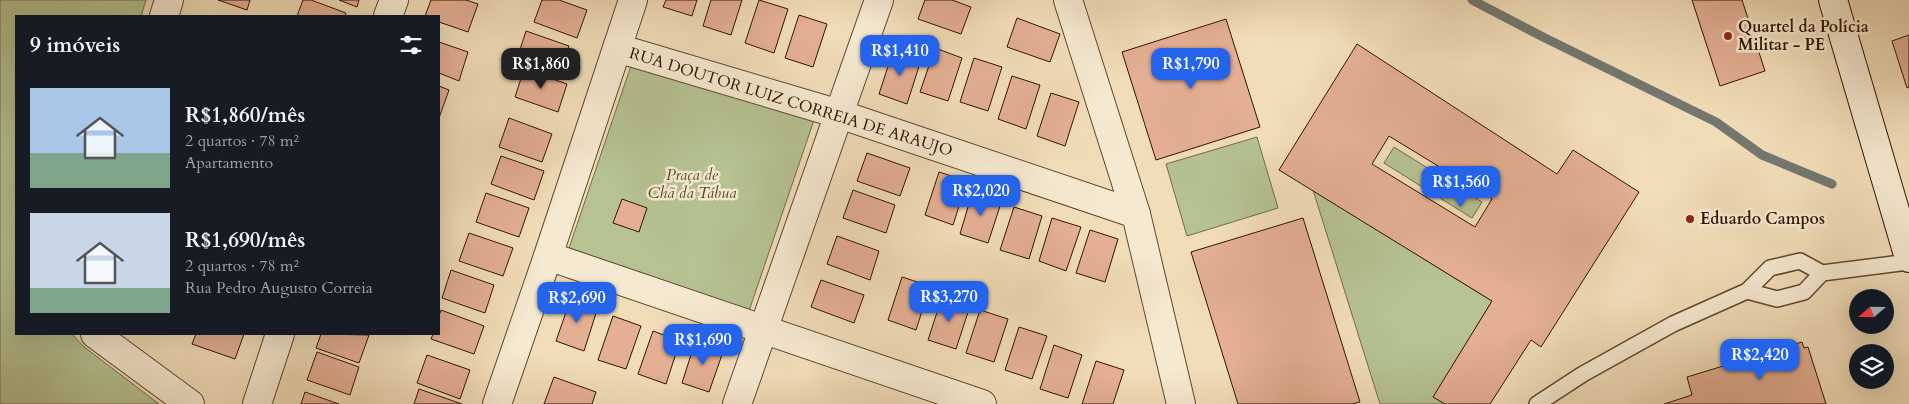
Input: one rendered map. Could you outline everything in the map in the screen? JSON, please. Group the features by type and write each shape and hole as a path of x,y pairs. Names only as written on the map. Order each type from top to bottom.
{"street":[{"path":"164,15 169,0"},
{"path":"388,15 394,0"},
{"path":"497,404 633,0"},
{"path":"737,404 879,0"},
{"path":"1068,0 1136,214 1181,404"},
{"path":"1833,0 1904,226 1909,258"},
{"name":"RUA DOUTOR LUIZ CORREIA DE ARAUJO","path":"617,48 839,114 1136,214"},
{"path":"548,256 980,404"},
{"path":"96,335 190,404"},
{"path":"257,404 280,335"}],"lane":[{"path":"1537,404 1583,374 1673,324 1747,291 1770,268 1797,261 1806,263 1822,273 1909,262"},
{"path":"1747,291 1778,299 1804,292 1822,273"}],"green space":[{"path":"0,0 146,0 141,15 15,15 15,335 73,335 83,346 159,404 0,404"},
{"name":"Praça de Chã da Tábua","path":"634,57 814,120 749,311 569,248"},
{"path":"1257,137 1278,208 1187,236 1166,164"},
{"path":"1394,147 1482,202 1472,218 1384,163"},
{"path":"1313,190 1492,301 1434,397 1445,404 1380,404"}],"building":[{"path":"218,0 250,0 247,10"},
{"path":"303,0 311,0 346,13 345,15 297,15"},
{"path":"339,0 359,0 357,7"},
{"path":"431,0 466,0 478,4 468,32 440,22 440,15 425,15"},
{"path":"542,0 559,0 587,10 577,38 534,22"},
{"path":"666,0 697,0 692,16 663,7"},
{"path":"711,0 742,0 731,35 703,26"},
{"path":"759,0 788,9 774,53 745,43"},
{"path":"925,0 952,0 971,7 961,34 918,19"},
{"name":"Quartel da Polícia Militar - PE","path":"1692,0 1742,0 1765,71 1720,86"},
{"path":"799,15 827,24 813,67 785,58"},
{"path":"1017,18 1060,34 1050,62 1007,47"},
{"path":"1226,19 1260,127 1156,160 1122,52"},
{"path":"526,31 569,46 559,74 517,59"},
{"path":"1909,35 1909,87 1907,88 1892,41"},
{"path":"440,42 468,52 459,81 440,73"},
{"path":"1357,44 1557,174 1573,150 1639,192 1541,347 1531,340 1490,404 1445,404 1433,397 1492,301 1279,170","holes":["1389,136 1492,199 1475,227 1372,164"]},
{"path":"935,48 962,58 948,101 920,92"},
{"path":"893,51 921,60 907,104 879,94"},
{"path":"974,58 1002,67 988,111 960,102"},
{"path":"524,69 567,84 558,112 515,97"},
{"path":"1012,76 1040,85 1026,129 998,119"},
{"path":"440,86 449,90 440,115"},
{"path":"1051,93 1079,102 1065,146 1037,136"},
{"path":"509,118 552,134 542,162 499,147"},
{"path":"867,153 910,168 900,196 857,181"},
{"path":"501,156 544,171 534,200 491,184"},
{"path":"939,172 967,181 953,225 925,215"},
{"path":"853,190 895,205 886,233 843,218"},
{"path":"973,190 1002,200 988,243 960,234"},
{"path":"486,193 529,208 519,237 476,222"},
{"path":"622,199 647,208 639,232 613,223"},
{"path":"1014,207 1042,216 1029,259 1000,250"},
{"path":"1052,218 1081,227 1066,271 1039,261"},
{"path":"1303,218 1360,402 1352,404 1238,404 1191,252"},
{"path":"1090,230 1118,239 1105,282 1076,273"},
{"path":"469,233 513,248 503,276 459,261"},
{"path":"837,236 879,251 870,280 827,264"},
{"path":"451,270 494,285 485,313 442,298"},
{"path":"902,277 930,286 916,330 888,320"},
{"path":"821,280 864,295 854,323 811,307"},
{"path":"942,297 970,306 956,349 928,340"},
{"path":"571,298 598,307 584,351 556,341"},
{"path":"441,310 484,326 474,354 431,339 433,335 440,335"},
{"path":"980,310 1008,319 994,362 966,353"},
{"path":"613,316 641,326 626,369 598,360"},
{"path":"1019,327 1047,336 1032,379 1005,370"},
{"path":"653,331 680,341 666,384 638,374"},
{"path":"196,335 244,335 235,359 192,344"},
{"path":"321,335 369,335 359,363 316,348"},
{"path":"696,339 724,349 709,392 682,383"},
{"path":"1802,342 1804,348 1808,347 1826,404 1664,404 1692,395 1687,377"},
{"path":"1054,345 1082,355 1068,398 1040,389"},
{"path":"317,352 359,367 350,395 307,380"},
{"path":"427,355 470,370 460,399 417,383"},
{"path":"1096,361 1124,370 1113,404 1082,404"},
{"path":"554,377 596,392 592,404 544,404"},
{"path":"419,389 462,404 414,404"},
{"path":"305,392 339,404 301,404"}],"waterway":[{"path":"1472,0 1716,122 1762,155 1832,184"}],"place":[{"name":"Quartel da Polícia Militar - PE","path":"1728,36"},
{"name":"Eduardo Campos","path":"1690,219"}]}
